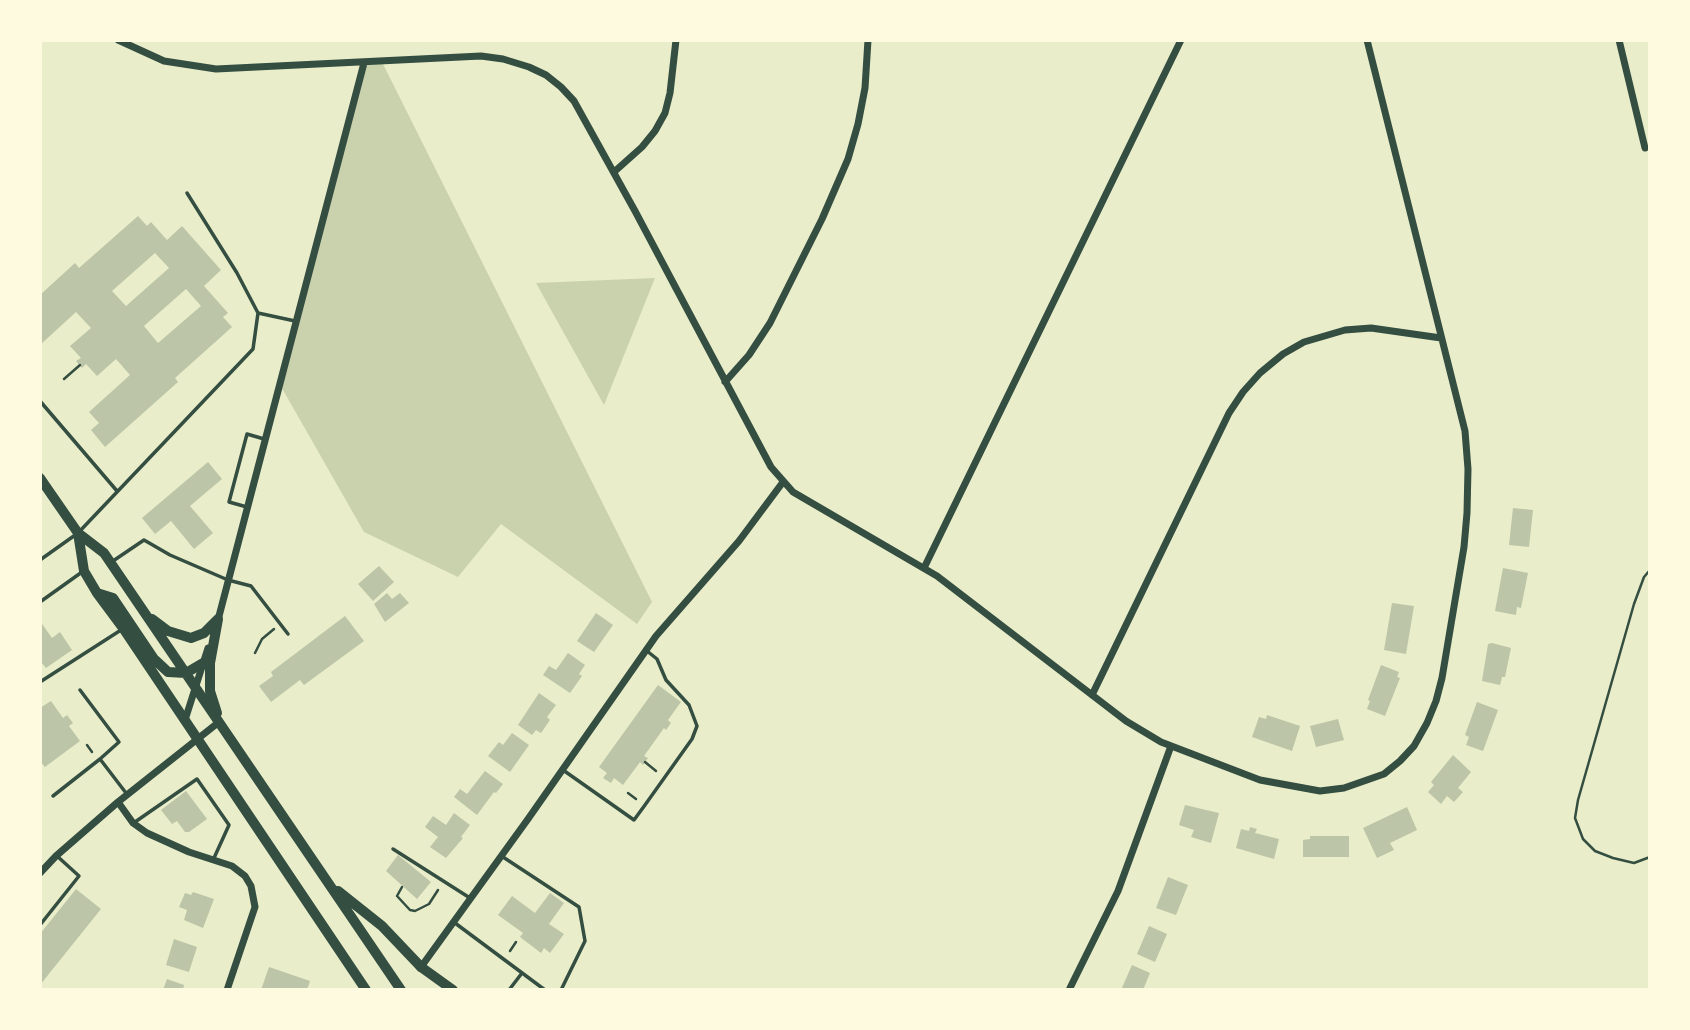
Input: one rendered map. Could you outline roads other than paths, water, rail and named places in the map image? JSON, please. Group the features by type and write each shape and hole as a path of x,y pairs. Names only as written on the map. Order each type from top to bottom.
{"main road":[{"path":"40,478 78,533 103,553 401,990"},
{"path":"78,533 84,571 97,593 366,990"},
{"path":"97,593 113,598 161,666 174,674 186,673 204,663"},
{"path":"146,615 168,631 191,638 204,633 218,619"},
{"path":"218,619 210,663 210,691 219,722"},
{"path":"328,883 382,926 421,967 453,990"}],"street":[{"path":"118,40 164,61 204,68 481,57 529,66 554,81 574,101 771,467 793,492 924,568 1126,721 1171,746 1260,780 1320,791 1344,788 1384,774 1414,746 1427,723 1442,678 1464,547 1467,513 1465,432 1367,40"},
{"path":"614,172 642,147 665,113 676,40"},
{"path":"725,382 749,355 771,323 848,159 865,89 868,40"},
{"path":"924,568 1181,40"},
{"path":"1619,40 1645,148"},
{"path":"185,721 218,619 364,62"},
{"path":"1092,695 1229,413 1260,373 1283,354 1304,342 1345,330 1371,328 1441,338"},
{"path":"421,967 646,650 686,599 739,541 783,482"},
{"path":"40,873 118,802 219,722"},
{"path":"1069,990 1118,891 1171,746"},
{"path":"118,802 133,823 166,843 232,866 245,876 251,886 255,906 227,990"}],"lane":[{"path":"40,559 78,533 253,349 258,313 230,261 187,193"},
{"path":"258,313 296,321"},
{"path":"40,401 117,491"},
{"path":"247,507 229,502 247,434 264,439"},
{"path":"110,563 144,540 170,555 228,580 251,586 288,634"},
{"path":"40,602 84,571"},
{"path":"40,682 123,628"},
{"path":"563,770 634,820 692,738 697,726 689,705 666,680 657,659 646,650"},
{"path":"53,796 119,742 80,690"},
{"path":"100,759 128,794"},
{"path":"133,823 197,779 229,825 214,860"},
{"path":"393,849 470,898"},
{"path":"501,855 579,907 584,941 561,990"},
{"path":"40,925 79,876 56,856"},
{"path":"453,921 545,990"},
{"path":"509,990 522,972"}]}
